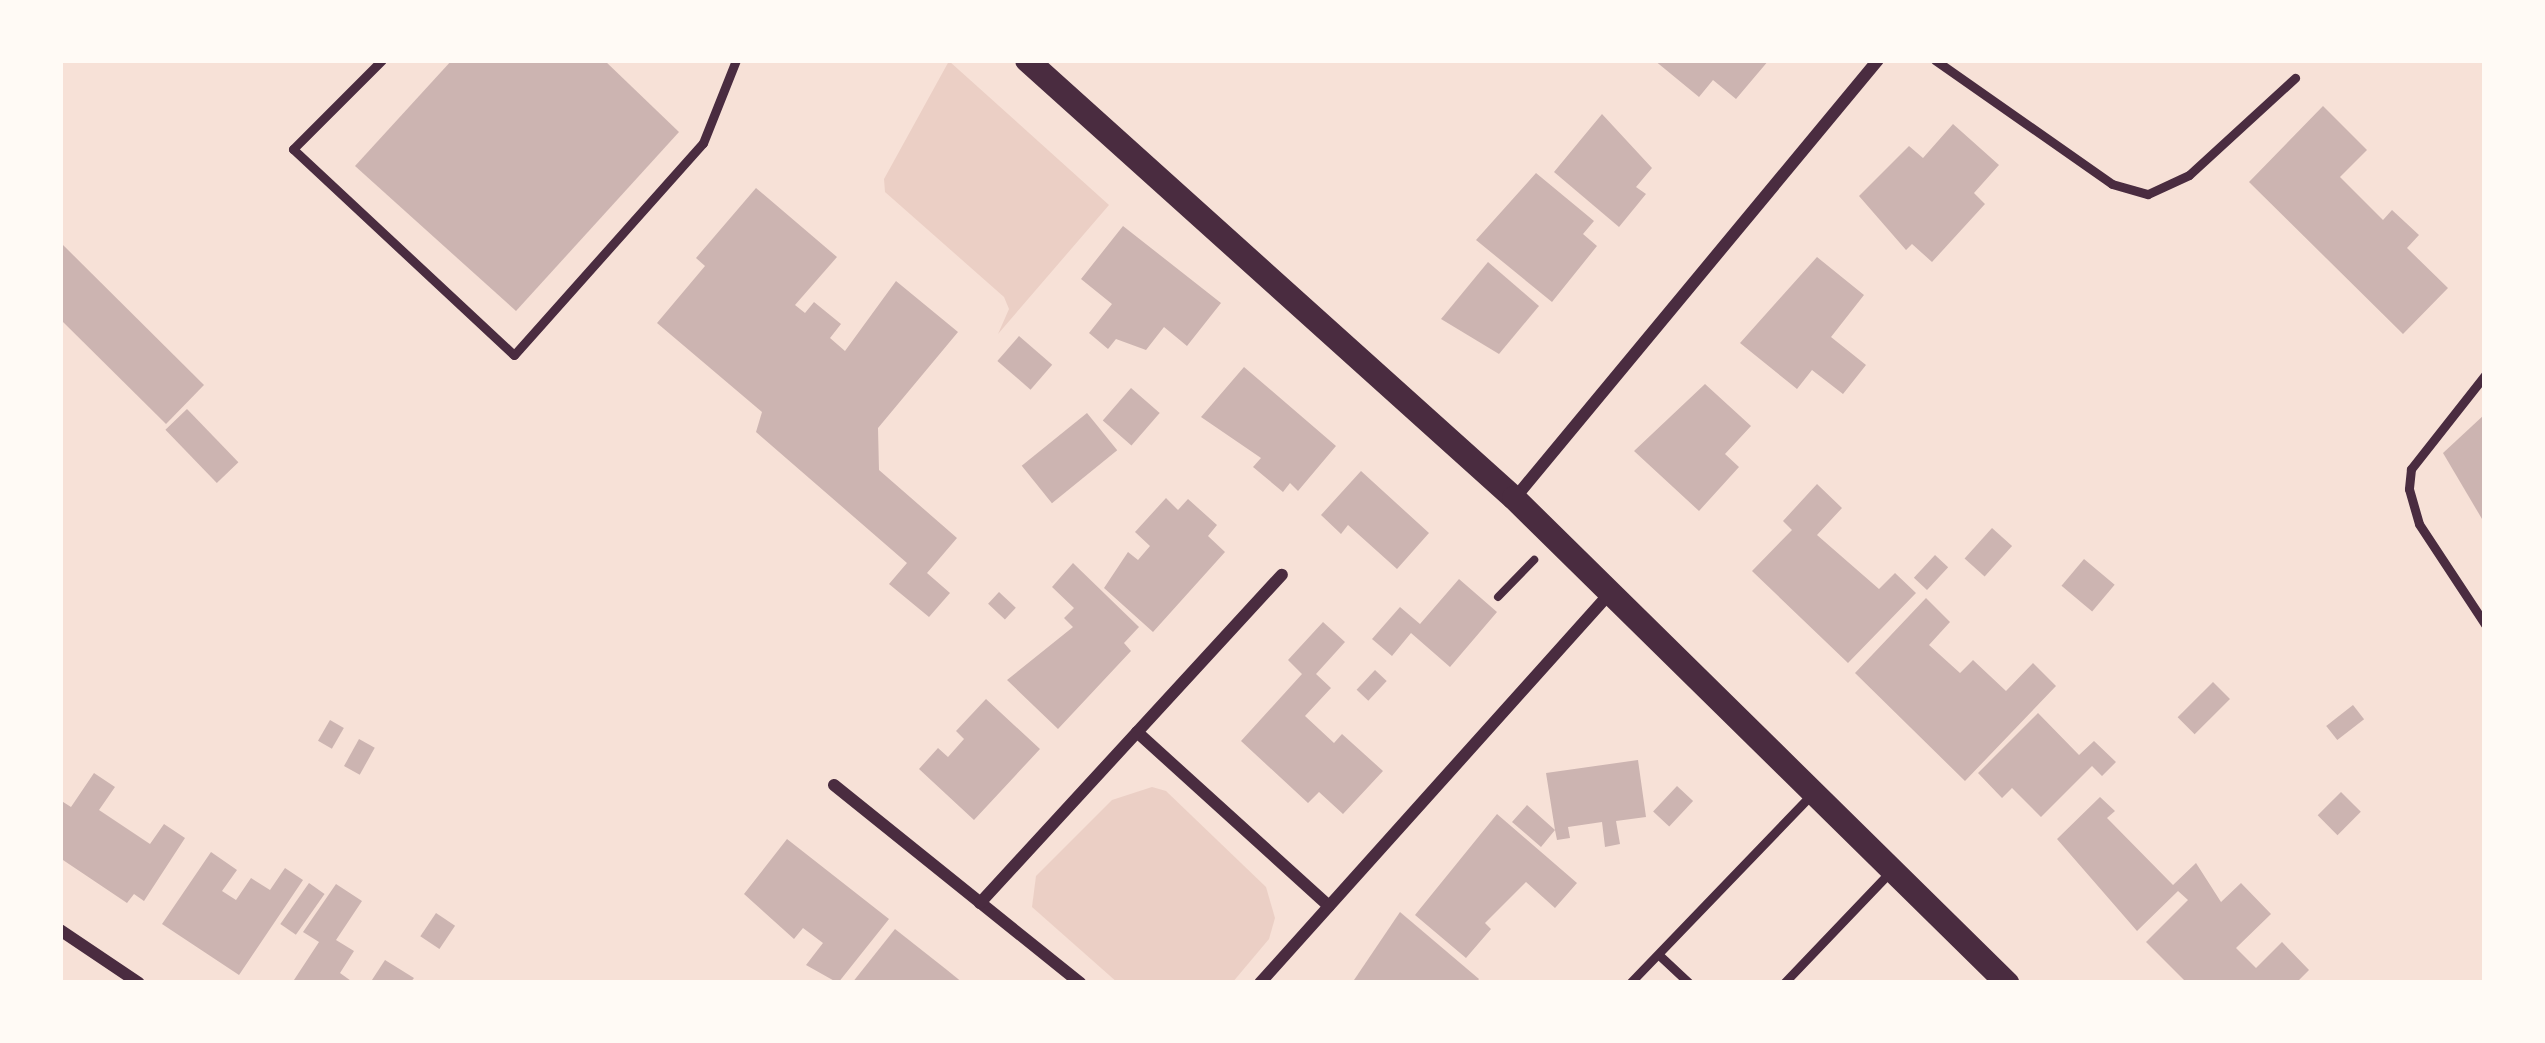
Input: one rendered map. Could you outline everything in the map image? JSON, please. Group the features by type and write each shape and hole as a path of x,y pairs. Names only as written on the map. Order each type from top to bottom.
{"main road":[{"path":"1027,60 1514,498 2007,983"}],"street":[{"path":"1514,498 1878,60"},
{"path":"980,903 1282,575"},
{"path":"1260,983 1611,592"},
{"path":"1138,732 1329,906"},
{"path":"835,785 1080,983"},
{"path":"60,930 139,983"}],"lane":[{"path":"382,60 293,149 514,355 703,143 736,60"},
{"path":"1935,60 2112,184 2148,194 2189,176 2296,78"},
{"path":"2485,375 2411,469 2409,489 2419,524 2485,624"},
{"path":"1630,983 1814,792"},
{"path":"1784,983 1893,868"},
{"path":"1659,955 1689,983"}],"path":[{"path":"1498,597 1534,560"}],"shaded area":[{"path":"949,61 1109,205 998,334 1009,309 1004,297 885,192 884,179"},
{"path":"1152,787 1166,791 1266,887 1275,918 1269,939 1232,983 1118,983 1032,907 1036,876 1112,800"}],"building":[{"path":"452,60 604,60 679,132 516,311 355,166"},
{"path":"1654,60 1769,60 1736,99 1713,80 1699,97"},
{"path":"2323,106 2367,150 2340,177 2383,220 2392,210 2419,235 2407,248 2448,288 2403,334 2249,182"},
{"path":"1602,114 1652,168 1636,187 1646,194 1619,227 1554,172"},
{"path":"1953,124 1999,165 1974,193 1985,204 1932,262 1912,244 1906,250 1859,196 1909,146 1923,158"},
{"path":"1536,173 1594,221 1583,234 1597,246 1552,302 1476,240"},
{"path":"756,188 837,257 795,305 805,313 814,302 841,324 830,338 845,351 896,281 958,332 878,428 879,470 957,538 927,573 950,593 929,617 889,584 907,563 756,432 762,412 657,323 705,266 696,258"},
{"path":"1123,226 1221,303 1187,346 1164,327 1146,350 1116,339 1108,349 1089,333 1112,304 1081,279"},
{"path":"60,242 204,385 166,424 60,319"},
{"path":"1817,257 1864,295 1831,337 1866,365 1843,394 1812,370 1797,389 1740,343"},
{"path":"1488,262 1539,306 1499,354 1441,319"},
{"path":"1019,336 1052,365 1031,390 997,361"},
{"path":"1244,367 1336,446 1298,491 1290,483 1283,492 1253,467 1261,458 1201,417"},
{"path":"1705,384 1751,426 1725,454 1739,467 1699,511 1634,451"},
{"path":"1131,388 1160,413 1131,445 1103,420"},
{"path":"187,409 238,462 217,483 165,430"},
{"path":"1087,413 1117,450 1052,503 1022,466"},
{"path":"2485,414 2485,524 2443,453"},
{"path":"1361,471 1429,533 1397,569 1348,525 1341,534 1321,515"},
{"path":"1817,484 1842,508 1817,535 1879,589 1895,573 1916,593 1848,663 1752,571 1792,530 1783,521"},
{"path":"1166,498 1178,510 1188,499 1217,525 1208,536 1225,552 1153,632 1104,588 1128,552 1138,560 1150,546 1135,532"},
{"path":"1992,528 2012,546 1985,577 1965,558"},
{"path":"1935,555 1948,567 1927,590 1914,578"},
{"path":"2084,559 2115,585 2092,612 2062,586"},
{"path":"1073,563 1139,627 1124,643 1131,651 1058,729 1007,680 1073,627 1064,618 1074,608 1052,587"},
{"path":"1459,579 1497,612 1450,667 1411,633 1392,656 1372,639 1400,607 1420,624"},
{"path":"999,592 1016,608 1005,619 988,604"},
{"path":"1926,598 1950,622 1929,645 1960,673 1973,660 2006,691 2033,663 2056,686 1965,781 1855,673"},
{"path":"1323,622 1345,642 1316,674 1331,688 1305,716 1334,743 1342,734 1383,771 1343,814 1319,792 1308,803 1241,741 1302,674 1288,660"},
{"path":"1375,670 1387,681 1368,701 1357,690"},
{"path":"2213,682 2230,699 2195,734 2178,717"},
{"path":"986,699 1040,749 974,820 919,769 938,748 948,757 964,739 956,731"},
{"path":"2353,705 2364,719 2337,740 2326,726"},
{"path":"2038,713 2079,755 2094,741 2116,762 2102,776 2092,766 2041,817 2012,788 2002,798 1978,773"},
{"path":"330,720 344,728 332,749 318,741"},
{"path":"359,739 375,748 360,775 344,766"},
{"path":"1638,760 1646,817 1616,821 1620,844 1605,847 1602,822 1568,827 1570,838 1557,840 1546,773"},
{"path":"94,773 115,787 99,810 150,844 164,824 185,838 144,901 134,894 127,903 60,858 60,800 71,807"},
{"path":"1677,786 1693,801 1669,827 1653,812"},
{"path":"2341,792 2361,812 2337,835 2318,815"},
{"path":"2100,797 2115,811 2107,818 2173,885 2196,863 2221,902 2241,883 2271,914 2236,948 2256,968 2282,942 2309,970 2296,983 2187,983 2146,942 2188,900 2178,891 2137,931 2057,839"},
{"path":"1527,805 1555,830 1541,847 1512,822"},
{"path":"1497,814 1577,883 1555,908 1526,882 1485,923 1491,929 1466,958 1415,915"},
{"path":"787,839 889,919 838,983 806,965 823,943 803,928 794,939 744,894"},
{"path":"211,852 237,870 222,891 236,900 251,878 270,890 285,868 303,880 239,975 162,924"},
{"path":"309,883 325,894 296,935 280,924"},
{"path":"336,884 362,901 336,940 354,951 340,973 354,983 292,983 319,942 303,932"},
{"path":"1400,912 1479,979 1476,983 1352,983"},
{"path":"436,913 455,926 439,949 420,936"},
{"path":"895,929 947,970 963,983 852,983"},
{"path":"385,960 414,978 410,983 370,983"}]}
